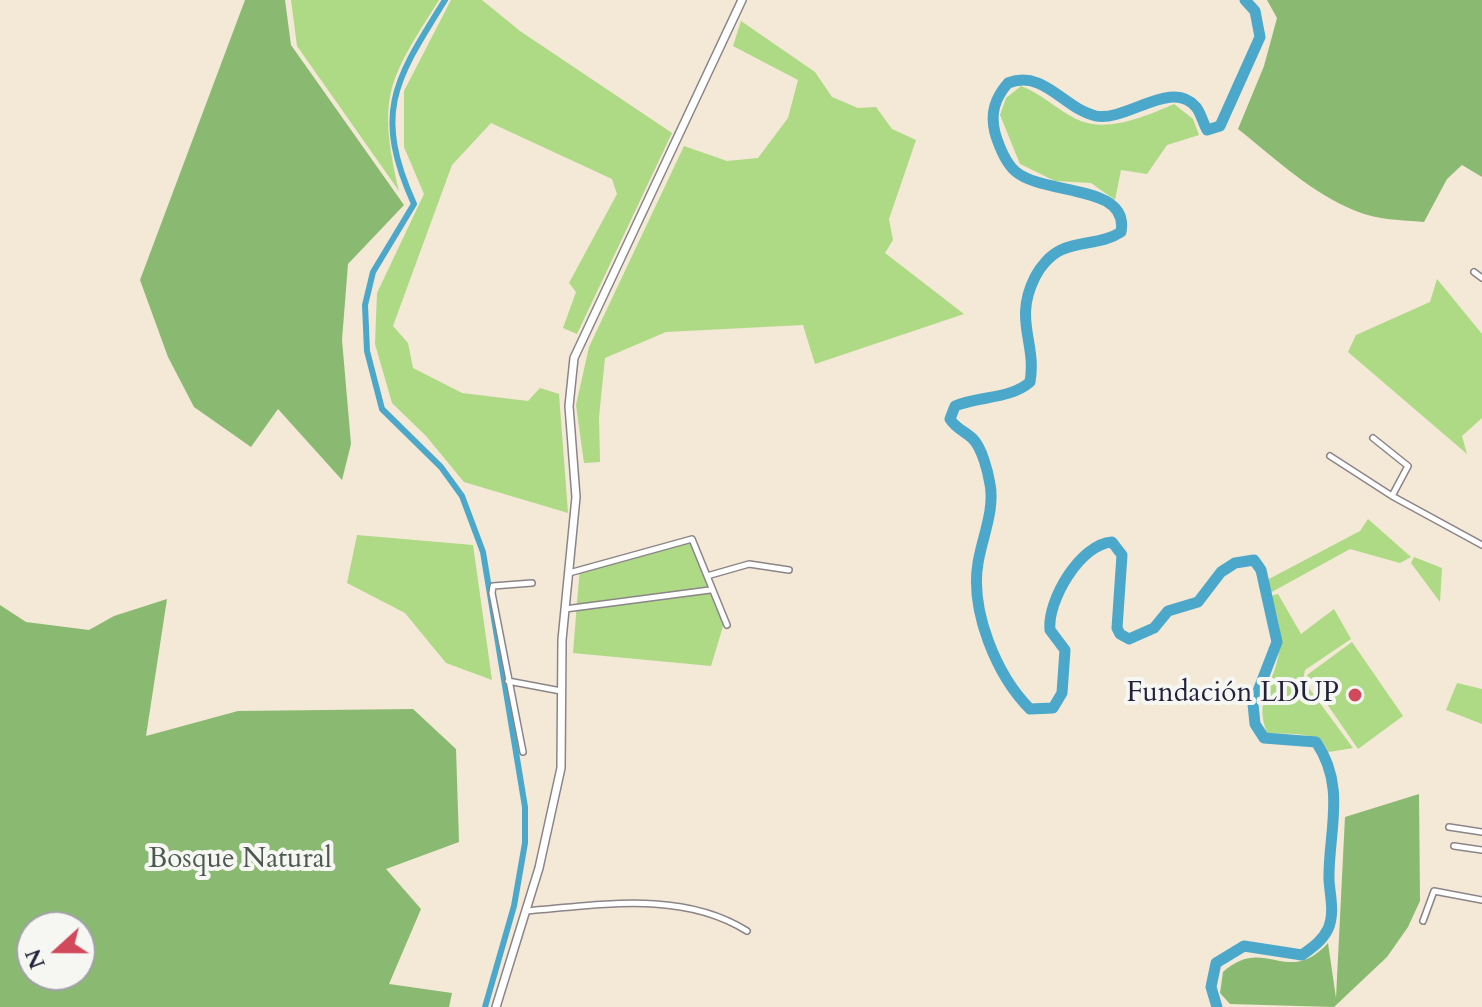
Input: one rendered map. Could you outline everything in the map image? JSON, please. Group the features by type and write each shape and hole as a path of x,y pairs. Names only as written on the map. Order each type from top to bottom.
{"street":[{"path":"496,1007 556,802 561,768 565,609 576,497 569,406 574,358 597,303 732,29 742,0"},
{"path":"1474,272 1482,278"},
{"path":"1373,438 1408,466 1392,496"},
{"path":"1330,456 1392,496 1482,545"},
{"path":"569,573 692,539 727,625"},
{"path":"707,576 749,564 789,570"},
{"path":"523,752 493,586 532,583"},
{"path":"565,609 711,590"},
{"path":"508,681 562,691"},
{"path":"1449,827 1482,832"},
{"path":"1454,846 1482,850"},
{"path":"1423,921 1434,891 1482,900"},
{"path":"525,911 617,904 676,906 704,909 747,931"}],"green space":[{"path":"245,0 285,0 291,45 404,205 348,264 342,340 351,444 342,480 278,409 251,447 194,407 168,357 140,280"},
{"path":"291,0 439,0 408,51 392,90 389,132 399,191 297,46"},
{"path":"451,0 482,0 520,31 672,133 577,334 563,328 576,292 569,283 617,194 612,179 491,123 452,165 393,326 408,343 413,368 462,393 528,401 540,388 559,394 568,513 464,482 426,436 392,403 375,344 377,293 424,194 404,147 404,91"},
{"path":"1267,0 1482,0 1482,177 1462,165 1447,179 1424,222 1372,216 1324,195 1238,129 1264,66 1277,18"},
{"path":"741,21 815,72 832,97 858,108 876,107 892,129 916,140 889,219 893,240 885,253 964,314 815,364 803,325 666,332 605,358 599,417 600,462 584,463 576,405 589,347 684,146 727,161 758,158 788,118 798,80 733,46"},
{"path":"1021,86 1076,119 1100,125 1126,122 1174,104 1193,119 1199,135 1167,145 1147,174 1121,170 1115,200 1091,183 1055,181 1020,164 1000,115 1006,98"},
{"path":"1437,279 1482,334 1482,418 1462,436 1467,454 1348,352 1356,335 1430,302"},
{"path":"1368,519 1411,557 1400,563 1350,549 1270,593 1267,580 1360,531"},
{"path":"357,535 473,545 492,680 446,663 405,613 347,583"},
{"path":"693,536 724,623 711,666 573,653 580,566"},
{"path":"1414,557 1442,568 1440,602 1411,563"},
{"path":"1278,594 1301,634 1334,609 1351,639 1305,670 1303,680 1353,748 1329,752 1310,736 1267,733 1264,701 1276,665 1280,639 1271,596"},
{"name":"Bosque Natural","path":"167,599 146,736 238,711 413,709 456,749 459,842 386,869 421,909 389,984 452,993 449,1007 0,1007 0,605 26,622 89,630 114,616"},
{"name":"Fundación LDUP","path":"1352,642 1403,716 1358,749 1307,675"},
{"path":"1457,683 1482,689 1482,724 1446,710"},
{"path":"1419,794 1420,901 1408,927 1387,957 1334,1007 1230,1004 1220,993 1223,972 1238,962 1251,958 1300,961 1313,956 1328,943 1336,998 1345,817"}],"waterway":[{"path":"445,0 414,52 395,97 392,119 394,144 414,204 373,272 365,305 367,351 382,409 441,467 462,496 483,552 525,807 525,843 514,906 485,1007"},
{"path":"1217,1007 1211,987 1216,963 1244,946 1302,955 1323,937 1331,917 1329,862 1334,810 1331,776 1325,759 1316,742 1264,738 1255,724 1253,704 1277,642 1261,570 1254,560 1235,563 1221,572 1198,602 1168,611 1154,628 1129,639 1117,628 1122,555 1112,542 1100,545 1088,553 1068,576 1050,618 1050,630 1065,650 1062,693 1053,708 1030,709 996,660 982,621 978,601 978,563 989,514 990,484 976,443 950,419 955,406 1014,392 1030,382 1031,355 1026,306 1035,277 1046,262 1061,250 1107,239 1121,232 1120,216 1112,205 1082,192 1028,179 1011,167 1000,148 993,119 997,100 1008,83 1021,80 1043,85 1074,106 1096,116 1121,113 1162,99 1186,99 1196,107 1207,130 1220,126 1260,37 1255,11 1245,0"}],"place":[{"name":"Fundación LDUP","path":"1355,695"}]}
